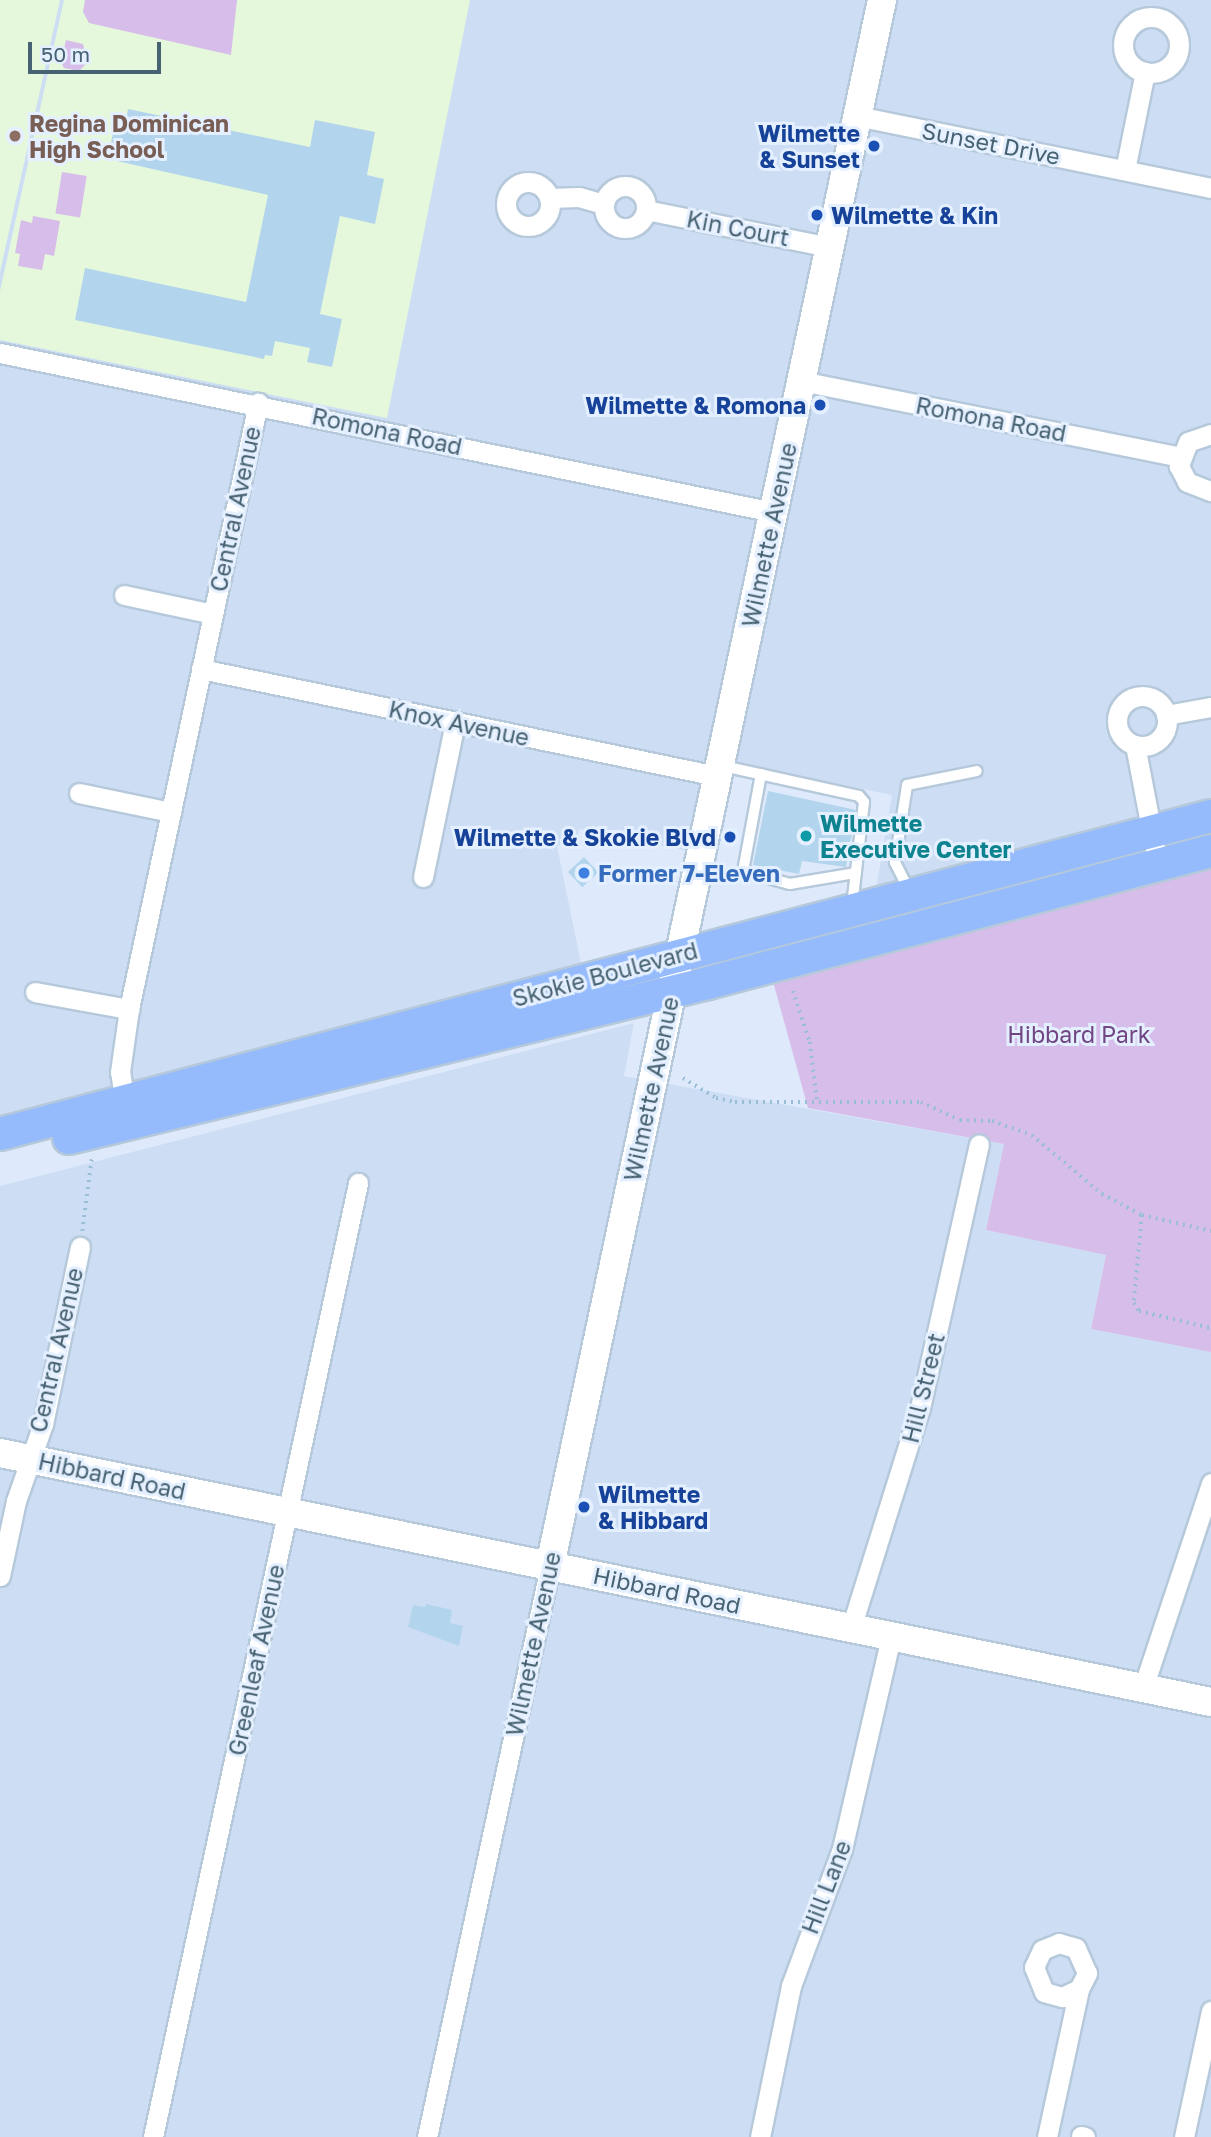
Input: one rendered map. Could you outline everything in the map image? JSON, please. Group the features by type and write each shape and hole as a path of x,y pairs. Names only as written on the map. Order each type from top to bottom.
{"main road":[{"name":"Skokie Boulevard","path":"0,1155 127,1112 679,953 1211,816"},
{"name":"Skokie Boulevard","path":"0,1134 127,1112 671,992 1211,851"}],"street":[{"name":"Wilmette Avenue","path":"427,2137 551,1566 882,0"},
{"path":"1125,170 1145,72"},
{"name":"Sunset Drive","path":"858,117 1211,188"},
{"path":"624,185 643,195 646,210 640,222 622,228 606,217 603,204 610,191 624,185"},
{"path":"549,198 579,197 603,204"},
{"name":"Kin Court","path":"646,210 830,247"},
{"name":"Romona Road","path":"0,352 773,512"},
{"name":"Romona Road","path":"801,381 1180,457"},
{"name":"Central Avenue","path":"127,1112 120,1072 129,1009 258,404"},
{"path":"1211,434 1188,442 1180,457 1187,482 1211,491"},
{"name":"Central Avenue","path":"124,595 213,614"},
{"name":"Knox Avenue","path":"201,669 455,722 718,770"},
{"path":"1151,698 1166,715 1159,739 1148,746 1135,745 1122,736 1117,721 1128,701 1151,698"},
{"path":"1166,715 1211,707"},
{"path":"423,877 455,722"},
{"path":"1135,745 1158,866"},
{"path":"79,793 171,812"},
{"path":"35,992 129,1009"},
{"name":"Hill Street","path":"851,1628 920,1408 979,1145"},
{"name":"Greenleaf Avenue","path":"153,2137 358,1183"},
{"name":"Central Avenue","path":"0,1576 30,1459 43,1424 79,1247"},
{"name":"Hibbard Road","path":"0,1453 1211,1702"},
{"path":"1143,1688 1211,1483"},
{"name":"Hill Lane","path":"760,2137 791,1986 842,1849 891,1636"},
{"path":"1048,2137 1079,1989"},
{"path":"1184,2137 1211,2011"}],"lane":[{"path":"718,770 761,774 859,796 864,802 852,909"},
{"path":"911,893 895,862 906,785 977,771"},
{"path":"761,774 743,871 790,884 856,873"}],"path":[{"path":"793,991 810,1042 817,1100"},
{"path":"683,1078 716,1098 736,1102 921,1102 960,1120 992,1121 1032,1135 1102,1194 1142,1215 1211,1231"},
{"path":"79,1247 93,1150"},
{"path":"1142,1215 1134,1303 1139,1311 1211,1328"}],"shaded area":[{"path":"0,0 1211,0 1211,806 876,889 892,795 716,759 697,853 579,829 577,840 557,846 582,968 0,1126"},
{"name":"Regina Dominican High School","path":"0,0 60,0 0,272"},
{"path":"64,0 470,0 387,418 0,340 0,291"},
{"path":"634,1023 624,1076 1004,1144 986,1230 1106,1255 1091,1329 1211,1352 1211,2137 0,2137 0,1186"}],"green space":[{"path":"85,0 237,0 231,55 89,23 83,12"},
{"path":"66,40 83,44 88,62 79,71 64,68 61,62"},
{"path":"62,172 87,176 80,217 55,213"},
{"path":"33,216 60,221 54,256 45,254 42,270 18,266 20,254 15,253 21,220 32,223"},
{"name":"Hibbard Park","path":"1211,863 1211,1352 1091,1329 1106,1255 986,1230 1004,1144 808,1108 772,978"}],"building":[{"path":"128,109 310,147 315,120 375,132 367,175 384,179 375,224 340,216 320,314 342,319 332,367 307,362 310,348 275,341 272,356 265,355 264,359 75,320 85,268 246,302 268,195 108,159 114,127 124,129"},
{"name":"Wilmette Executive Center","path":"768,791 856,810 846,867 802,861 799,874 753,865"},
{"name":"Former 7-Eleven","path":"584,857 598,872 582,887 568,872"},
{"path":"426,1604 452,1610 450,1623 463,1626 459,1646 408,1627 413,1605 425,1607"}],"place":[{"name":"Regina Dominican High School","path":"15,136"},
{"name":"Wilmette & Sunset","path":"874,146"},
{"name":"Wilmette & Kin","path":"817,215"},
{"name":"Wilmette & Romona","path":"820,405"},
{"name":"Wilmette Executive Center","path":"806,836"},
{"name":"Wilmette & Skokie Blvd","path":"730,837"},
{"name":"Former 7-Eleven","path":"584,873"},
{"name":"Wilmette & Hibbard","path":"584,1507"}]}
